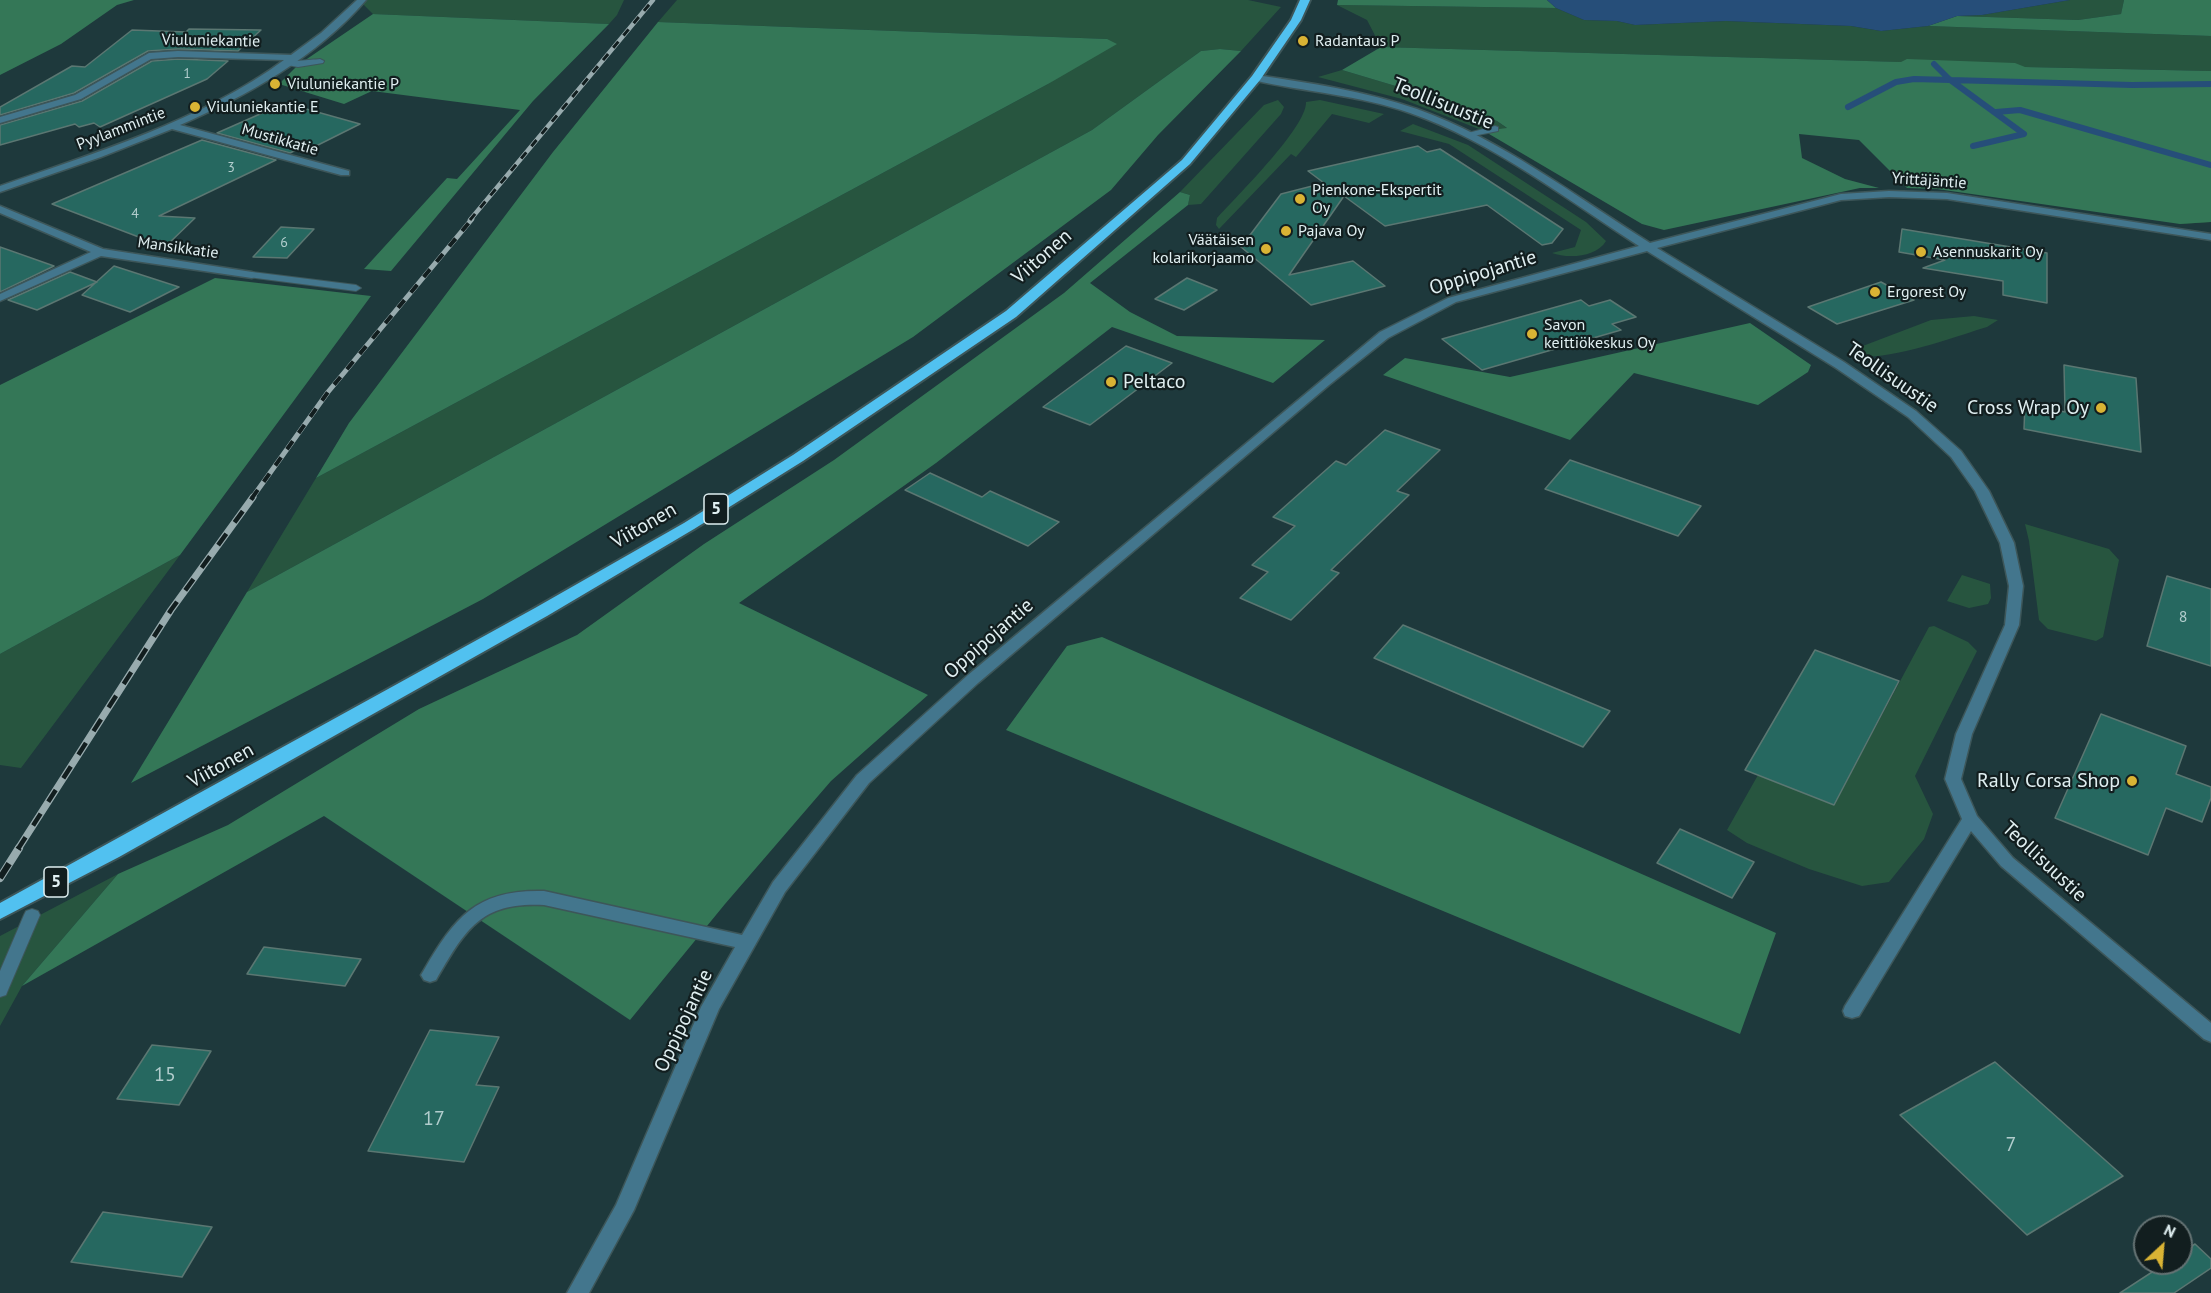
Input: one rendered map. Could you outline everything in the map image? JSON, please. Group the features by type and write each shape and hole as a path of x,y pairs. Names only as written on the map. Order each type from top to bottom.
{"highway":[{"name":"Viitonen","path":"0,912 112,852 541,612 689,526 798,458 1011,314 1186,162 1256,78 1296,20 1305,0"}],"street":[{"name":"Pyylammintie","path":"0,189 173,126 246,91 329,32 362,0"},
{"name":"Viuluniekantie","path":"0,120 78,97 148,56 178,54 289,61"},
{"name":"Teollisuustie","path":"1256,78 1316,87 1414,111 1489,145 1648,247 1840,365 1912,414 1956,454 1982,491 2007,543 2016,586 2012,625 1964,734 1953,779 1970,819 2007,862 2211,1034"},
{"name":"Mustikkatie","path":"173,126 345,173"},
{"name":"Yrittäjäntie","path":"1648,247 1818,202 1841,197 1889,194 1947,196 2211,237"},
{"name":"Mansikkatie","path":"0,209 100,252 252,275"},
{"name":"Oppipojantie","path":"578,1293 624,1210 710,1007 780,887 863,779 973,679 1365,348 1401,325 1452,300 1648,247"},
{"path":"0,298 100,252"},
{"path":"1852,1011 1970,819"},
{"path":"430,975 452,937 484,906 520,895 544,898 747,943"}],"lane":[{"path":"289,61 320,61"},
{"path":"1468,134 1495,129"},
{"path":"252,275 356,288"},
{"path":"0,990 32,915"}],"green space":[{"path":"0,0 134,0 117,5 61,44 0,75"},
{"path":"359,0 624,0 617,15 609,24 373,14"},
{"path":"677,0 1248,0 1281,7 1241,51 1220,49 1201,51 1092,130 247,592 316,478 1048,84 1107,39 658,22"},
{"path":"1338,0 1547,0 1556,8 1337,5"},
{"path":"2070,0 2124,0 2121,14 2078,20 1957,16 1982,15"},
{"path":"2124,0 2211,0 2211,36 1928,26 1957,16 2078,20 2121,14"},
{"path":"1337,5 1556,8 1584,20 1617,21 1635,25 1726,21 1851,26 1881,31 1928,26 2211,36 2211,71 2027,67 2211,222 2180,224 2119,195 1899,62 1381,47 1367,20"},
{"path":"373,14 609,24 533,101 391,271 364,269 447,178 457,179 520,110 372,91 344,104 279,84 298,65"},
{"path":"658,22 1107,39 1117,44 1048,84 316,478 349,423 553,152"},
{"path":"1381,47 1901,62 1907,59 2015,63 2025,67 2211,71 2211,222 2180,224 1937,189 1907,188 1859,140 1799,134 1802,158 1845,179 1879,188 1860,188 1664,230 1642,224 1484,131 1507,128 1497,121 1429,96 1342,70"},
{"path":"1220,49 1241,51 1158,135 1111,190 913,337 483,599 131,783 247,592 1092,130 1201,51"},
{"path":"1342,70 1429,96 1497,121 1508,129 1484,131 1402,99 1318,77"},
{"path":"1278,100 1284,107 1281,114 1201,204 1188,205 1190,195 1180,192 1264,105"},
{"path":"1320,100 1384,114 1369,123 1332,114 1296,157 1291,154 1219,229 1216,225 1217,218 1283,144 1295,128 1306,102"},
{"path":"1413,124 1468,145 1586,222 1606,241 1596,250 1582,255 1566,256 1552,253 1575,247 1581,230 1449,144 1400,131"},
{"path":"1180,192 1190,195 1188,205 1090,283 1130,312 1177,336 1325,340 1273,383 1112,327 936,463 739,603 928,695 831,781 725,904 630,1020 324,816 22,986 118,874 228,825 419,709 577,635 704,544 834,460 1064,293"},
{"path":"215,278 371,296 180,555 0,654 0,385"},
{"path":"1974,316 1998,320 1987,327 1915,349 1875,356 1859,356 1847,352 1931,320"},
{"path":"1750,323 1811,365 1808,372 1758,405 1634,373 1570,440 1383,375 1405,358 1510,377"},
{"path":"2025,524 2109,549 2119,560 2103,637 2096,641 2048,629 2039,620"},
{"path":"180,555 21,768 0,765 0,654"},
{"path":"1962,575 1990,584 1991,598 1988,604 1969,608 1947,601"},
{"path":"1934,626 1968,642 1977,651 1915,776 1933,814 1924,839 1889,882 1862,886 1809,869 1747,843 1727,830 1758,775 1834,805 1929,627"},
{"path":"1102,637 1776,933 1740,1034 1006,730 1067,646"},
{"path":"118,874 22,986 0,1026 0,936"}],"water":[{"path":"1547,0 2070,0 1982,15 1957,16 1928,26 1881,31 1851,26 1726,21 1635,25 1617,21 1584,20 1556,8"}],"building":[{"path":"189,29 261,30 238,51 178,49 148,51 74,93 0,115 0,107 72,66 85,67 132,30 186,32"},
{"path":"178,59 228,61 207,79 100,127 94,123 79,127 75,124 0,145 0,125 82,101 152,61"},
{"path":"285,103 360,124 314,147 306,145 290,153 217,133"},
{"path":"202,140 276,160 159,216 195,218 165,247 52,204"},
{"path":"1418,146 1427,152 1440,149 1563,229 1552,243 1542,245 1487,205 1385,226 1344,196 1289,275 1353,261 1385,286 1311,305 1241,247 1281,194 1324,183 1308,171"},
{"path":"281,227 314,229 287,258 253,257"},
{"path":"1902,229 2047,253 2047,303 2003,295 2003,281 1923,268 1945,260 1899,252"},
{"path":"0,247 54,266 0,292"},
{"path":"114,266 179,287 130,312 82,295"},
{"path":"70,272 97,282 37,310 8,300"},
{"path":"1187,278 1217,290 1184,310 1155,299"},
{"path":"1881,282 1914,300 1837,324 1808,307"},
{"name":"Savon keittiökeskus Oy","path":"1581,300 1589,306 1610,300 1636,317 1612,324 1621,330 1482,370 1442,339"},
{"path":"1126,346 1172,363 1090,425 1043,407"},
{"name":"Cross Wrap Oy","path":"2064,365 2136,378 2141,452 2024,429 2025,404 2065,412"},
{"path":"1385,430 1440,450 1397,491 1409,495 1331,570 1339,573 1291,620 1240,598 1268,572 1252,565 1295,526 1273,517 1336,461 1346,465"},
{"path":"1570,460 1701,506 1678,536 1545,489"},
{"path":"930,473 982,497 990,491 1059,522 1028,546 905,490"},
{"path":"2167,576 2211,589 2211,666 2147,646"},
{"path":"1403,625 1610,711 1583,747 1374,658"},
{"path":"1815,650 1899,681 1834,805 1745,770"},
{"name":"Rally Corsa Shop","path":"2101,714 2186,746 2176,774 2211,787 2211,798 2202,822 2166,808 2148,855 2055,818"},
{"path":"1680,829 1754,862 1732,898 1657,863"},
{"path":"264,947 361,959 345,986 247,974"},
{"path":"430,1030 499,1037 476,1085 499,1087 464,1162 368,1151"},
{"path":"152,1045 211,1051 179,1105 117,1099"},
{"path":"1995,1062 2123,1176 2027,1235 1900,1115"},
{"path":"103,1212 212,1227 182,1277 71,1262"},
{"path":"2195,1244 2211,1259 2211,1268 2174,1293 2120,1293 2148,1275 2193,1275 2193,1245"}],"waterway":[{"path":"1934,64 1950,80"},
{"path":"1848,107 1896,82 1914,79 1950,80"},
{"path":"1950,80 2132,85 2211,84"},
{"path":"1950,80 2024,134 1973,146"},
{"path":"1996,112 2020,110 2211,165"}],"railway":[{"path":"470,220 653,0"},
{"path":"252,498 328,392 472,219"},
{"path":"18,849 171,610 253,497"},
{"path":"0,878 19,848"}],"place":[{"name":"Radantaus P","path":"1303,41"},
{"name":"Viuluniekantie P","path":"275,84"},
{"name":"Viuluniekantie E","path":"195,107"},
{"name":"Pienkone-Ekspertit Oy","path":"1300,199"},
{"name":"Pajava Oy","path":"1286,231"},
{"name":"Väätäisen kolarikorjaamo","path":"1266,249"},
{"name":"Asennuskarit Oy","path":"1921,252"},
{"name":"Ergorest Oy","path":"1875,292"},
{"name":"Savon keittiökeskus Oy","path":"1532,334"},
{"name":"Peltaco","path":"1111,382"},
{"name":"Cross Wrap Oy","path":"2101,408"},
{"name":"Rally Corsa Shop","path":"2132,781"}]}
